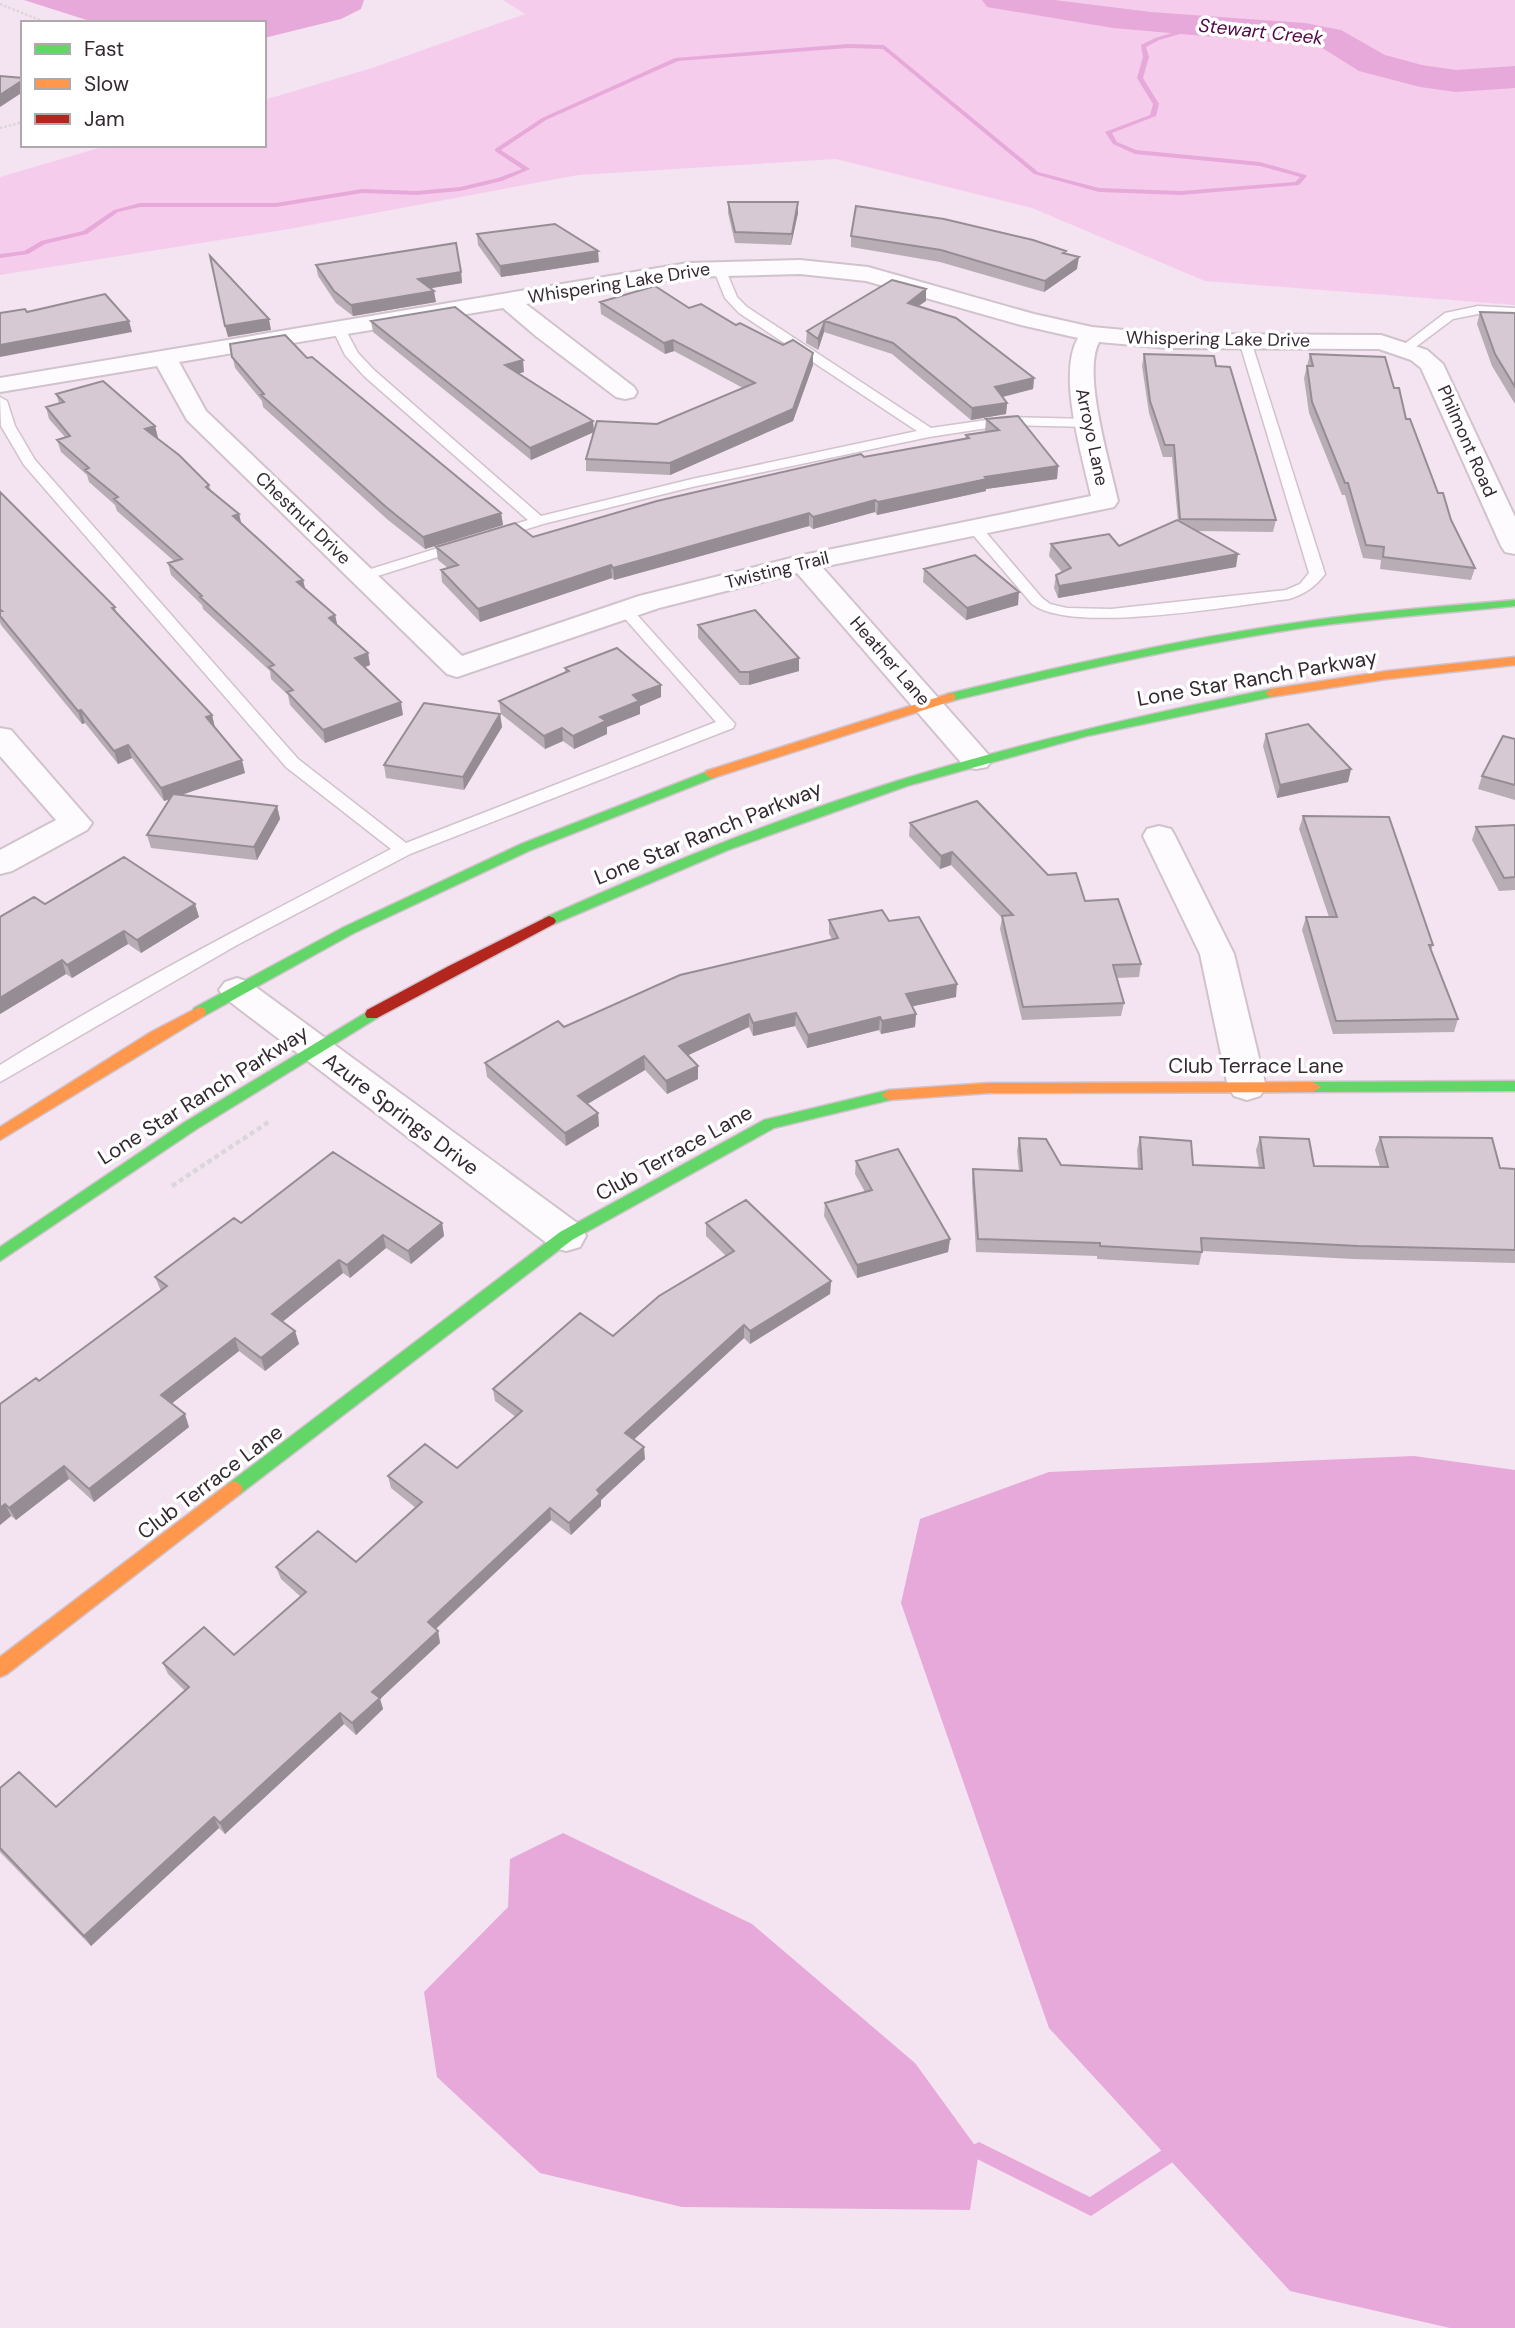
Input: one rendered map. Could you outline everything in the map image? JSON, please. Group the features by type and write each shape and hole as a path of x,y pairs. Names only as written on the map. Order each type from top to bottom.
{"main road":[{"name":"Lone Star Ranch Parkway","path":"0,1134 156,1036 349,930 526,848 708,775 926,703 1078,666 1241,634 1313,623 1515,603"},
{"name":"Lone Star Ranch Parkway","path":"0,1255 182,1130 313,1048 522,934 757,832 832,805 976,761 1175,712 1262,694 1515,661"},
{"name":"Club Terrace Lane","path":"0,1668 566,1236 769,1124 897,1093 989,1088 1515,1086"}],"street":[{"name":"Whispering Lake Drive","path":"0,385 688,270 719,268 800,267 868,274 1029,320 1092,334 1168,341 1381,342 1404,349"},
{"path":"508,300 545,332 625,392"},
{"name":"Arroyo Lane","path":"1092,334 1083,350 1080,379 1105,501"},
{"name":"Philmont Road","path":"1404,349 1431,364 1515,546"},
{"name":"Chestnut Drive","path":"164,357 196,415 457,668"},
{"name":"Twisting Trail","path":"457,668 625,610 803,563 1105,501"},
{"name":"Heather Lane","path":"803,563 976,761"},
{"path":"0,737 76,824 0,864"},
{"path":"1159,836 1217,954 1247,1087"},
{"name":"Azure Springs Drive","path":"237,990 566,1236"}],"lane":[{"path":"719,268 731,298 743,310 929,433"},
{"path":"1404,349 1449,316 1478,310 1515,312"},
{"path":"338,328 352,355 369,373 538,521"},
{"path":"973,526 1037,601 1045,607 1066,614 1111,614 1242,600 1289,594 1305,587 1317,574 1245,341"},
{"path":"0,401 8,426 29,462 292,762 349,810 404,850"},
{"path":"363,576 538,521 692,483 929,433 1007,421 1089,423"},
{"path":"0,1074 61,1036 230,941 404,850 727,724 625,610"}],"path":[{"path":"0,4 42,21"},
{"path":"0,128 21,123"},
{"path":"169,1188 237,1145 278,1115"}],"shaded area":[{"path":"24,0 364,0 361,9 341,19 266,38 266,21 90,21"},
{"path":"503,0 1515,0 1515,305 1205,281 1032,208 836,159 578,175 289,229 0,275 0,177 102,147 266,147 266,99 372,68 525,14"},
{"path":"1414,1456 1515,1470 1515,2328 1450,2328 1290,2291 1049,2028 901,1603 920,1519 1049,1472"},
{"path":"563,1833 752,1924 915,2063 979,2151 970,2210 682,2207 540,2173 437,2077 424,1992 508,1907 510,1859"}],"building":[{"path":"0,76 21,78 21,81 0,95"},
{"path":"728,202 798,202 792,234 735,232"},
{"path":"856,206 944,219 1033,240 1079,257 1045,281 941,250 851,236"},
{"path":"555,224 598,251 500,266 477,234"},
{"path":"456,243 461,272 418,279 434,291 351,305 334,291 316,265"},
{"path":"210,256 269,319 225,326"},
{"path":"892,280 926,289 908,303 956,318 1034,378 995,387 1007,403 972,408 893,343 825,321 818,339 807,331"},
{"path":"655,286 689,308 701,304 736,325 740,323 783,345 793,340 813,353 793,409 670,463 586,459 597,421 657,424 755,383 673,340 664,343 600,302"},
{"path":"105,294 129,321 0,345 0,313 25,309 27,312"},
{"path":"455,307 523,360 505,365 593,421 530,448 371,321"},
{"path":"1480,312 1515,313 1515,387 1495,354"},
{"path":"285,335 307,358 312,357 501,513 423,537 386,507 261,395 264,394 232,357 230,344"},
{"path":"1144,354 1214,356 1216,366 1230,367 1276,520 1180,519 1174,445 1165,445 1150,401"},
{"path":"1310,354 1385,357 1394,388 1399,388 1406,419 1410,419 1438,493 1443,493 1451,520 1475,568 1383,557 1384,547 1366,545 1348,483 1345,483 1312,402 1307,366 1313,366"},
{"path":"103,381 155,426 145,429 179,455 209,485 206,487 239,514 233,516 303,580 297,582 335,615 329,618 368,653 355,658 401,702 323,730 287,692 293,690 269,667 274,665 200,597 202,596 168,563 182,559 114,499 118,497 85,470 89,468 57,440 70,436 46,407 64,402 56,394"},
{"path":"1018,416 1058,466 985,477 987,479 878,502 875,500 813,517 809,513 613,568 611,565 478,609 441,570 458,565 436,547 515,523 533,537 657,501 861,454 864,457 969,438 966,435 999,430 986,419"},
{"path":"0,492 115,607 112,608 212,715 206,717 242,760 161,788 128,745 114,751 0,616"},
{"path":"1177,520 1238,554 1059,586 1056,575 1071,568 1051,544 1109,534 1119,546"},
{"path":"975,555 1019,592 967,608 924,569"},
{"path":"755,610 799,658 740,672 698,625"},
{"path":"617,648 661,685 633,695 639,701 600,717 606,721 573,736 562,728 544,736 499,701 569,671 565,668"},
{"path":"424,703 500,714 463,777 384,765"},
{"path":"1308,724 1351,769 1280,785 1266,734"},
{"path":"1503,736 1515,739 1515,785 1482,776"},
{"path":"173,794 277,806 254,847 147,835"},
{"path":"977,801 1048,875 1076,873 1085,901 1118,899 1141,964 1113,965 1124,1003 1023,1007 1002,916 1013,915 952,852 941,856 910,823"},
{"path":"1303,816 1389,817 1433,945 1429,945 1458,1019 1336,1021 1306,917 1337,917"},
{"path":"1515,825 1515,877 1504,878 1476,827"},
{"path":"124,857 195,904 137,940 124,931 67,965 62,960 0,998 0,917 34,897 45,904"},
{"path":"882,910 889,921 919,917 957,984 906,994 916,1014 882,1021 880,1017 808,1035 796,1013 753,1023 749,1014 679,1046 698,1066 666,1081 644,1056 578,1096 598,1113 565,1133 485,1063 558,1021 564,1027 680,975 838,938 829,920"},
{"path":"1140,1137 1191,1141 1193,1165 1264,1168 1260,1137 1309,1139 1314,1166 1388,1167 1380,1137 1492,1138 1500,1168 1515,1169 1515,1250 1201,1238 1202,1252 1100,1246 1100,1243 978,1239 973,1169 1022,1171 1019,1138 1046,1139 1061,1165 1142,1169"},
{"path":"898,1149 950,1239 857,1265 825,1203 872,1190 856,1161"},
{"path":"333,1152 442,1223 408,1251 383,1235 347,1265 339,1260 272,1314 295,1331 261,1358 235,1338 161,1395 185,1414 89,1489 64,1466 9,1508 5,1504 0,1508 0,1404 36,1378 39,1381 167,1286 155,1277 234,1218 241,1223"},
{"path":"746,1200 831,1281 750,1331 744,1325 625,1433 644,1447 597,1490 600,1494 569,1523 550,1508 428,1622 438,1631 372,1692 380,1698 352,1723 340,1713 220,1823 214,1817 84,1936 0,1848 0,1788 19,1772 56,1807 189,1687 163,1663 204,1627 234,1655 306,1592 276,1567 318,1531 356,1562 422,1502 388,1476 425,1444 457,1468 522,1411 493,1389 580,1313 613,1336 659,1296 734,1251 706,1223"}],"waterway":[{"name":"Stewart Creek","path":"999,0 1113,18 1329,37 1372,63 1420,76 1456,81 1515,77"},
{"path":"0,256 26,253 43,242 85,233 116,211 140,205 276,205 362,191 417,193 460,189 500,180 527,169 497,150 544,119 677,59 848,46 884,47 1036,173 1099,190 1181,193 1297,184 1304,176 1260,164 1135,152 1115,143 1108,132 1153,116 1156,104 1140,78 1146,57 1143,46 1157,39 1206,25"},
{"path":"979,2151 1091,2207 1179,2148"}],"traffic: fast":[{"path":"951,697 1219,638 1360,617 1515,603"},
{"path":"549,921 724,847 903,784 1085,733 1271,693"},
{"path":"199,1012 349,930 526,847 711,774"},
{"path":"0,1255 190,1126 372,1014"},
{"path":"1313,1087 1515,1086"},
{"path":"234,1489 566,1236 769,1124 889,1095"}],"traffic: slow":[{"path":"1271,693 1387,675 1515,661"},
{"path":"711,774 951,697"},
{"path":"0,1134 199,1012"},
{"path":"889,1095 989,1088 1313,1087"},
{"path":"0,1668 234,1489"}],"traffic: jam":[{"path":"372,1014 549,921"}]}
